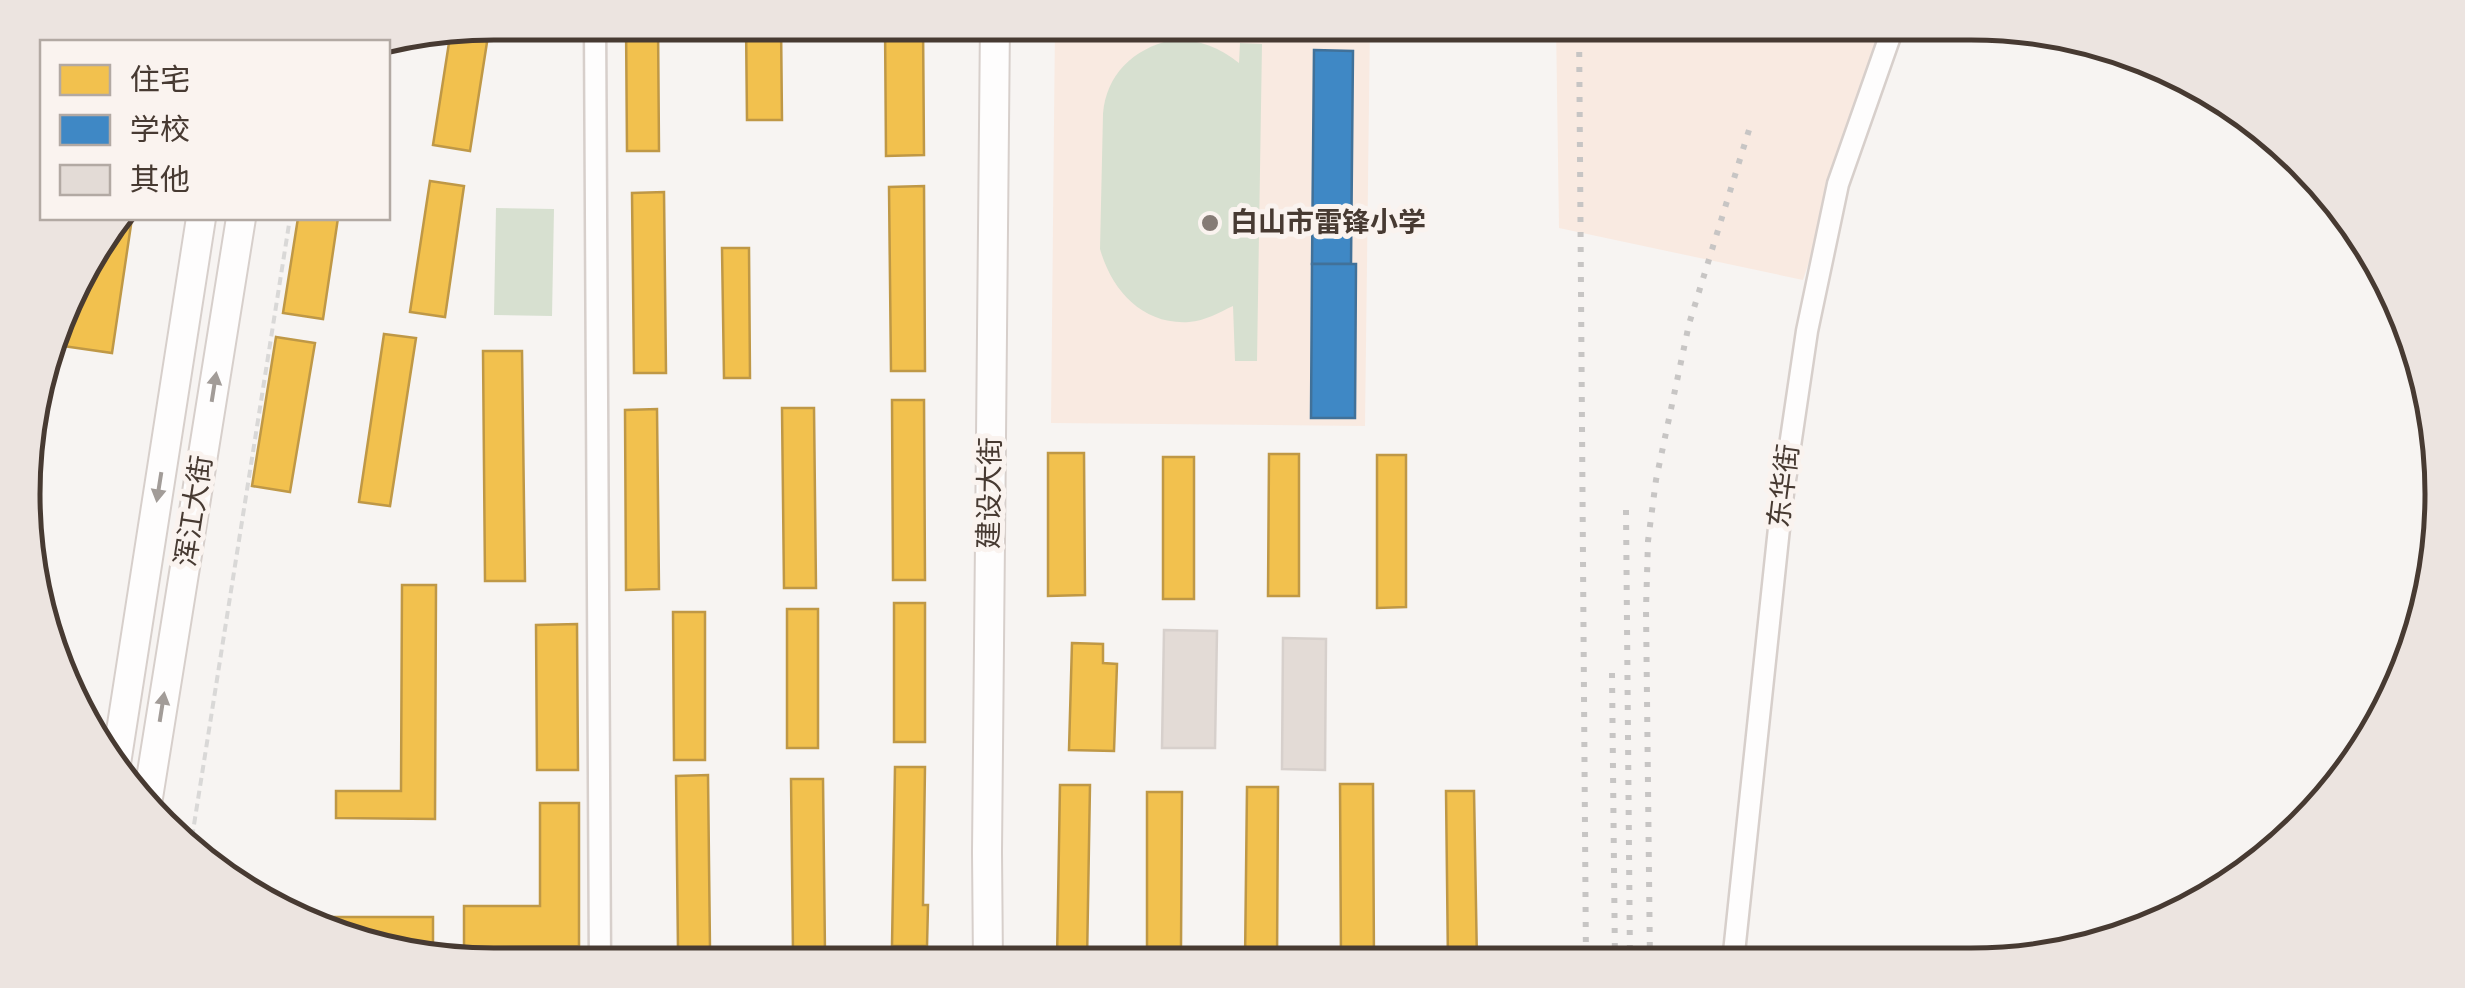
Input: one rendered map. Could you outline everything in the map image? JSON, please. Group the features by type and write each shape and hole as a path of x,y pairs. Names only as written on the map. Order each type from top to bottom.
{"main road":[{"name":"建设大街","path":"988,948 995,40"},
{"name":"浑江大街","path":"118,748 201,220"},
{"name":"浑江大街","path":"149,789 241,220"}],"street":[{"path":"595,40 600,948"},
{"name":"东华街","path":"1734,948 1782,500 1807,331 1838,184 1889,40"}],"path":[{"path":"193,833 290,220"}],"shaded area":[{"name":"白山市雷锋小学","path":"1055,40 1370,40 1365,426 1051,423"},
{"path":"1556,40 1882,40 1803,280 1559,228"}],"green space":[{"path":"1171,40 1207,45 1239,63 1240,43 1262,44 1257,361 1235,361 1233,306 1195,321 1157,318 1121,291 1100,249 1105,100 1124,66 1145,50"},
{"path":"496,208 554,209 552,316 494,315"}],"building: 住宅":[{"path":"487,40 470,151 433,145 449,43"},
{"path":"626,40 658,40 659,151 627,151"},
{"path":"746,40 781,40 782,120 747,120"},
{"path":"885,40 923,40 924,155 886,156"},
{"path":"430,181 464,186 445,317 410,312"},
{"path":"924,186 925,371 891,371 889,187"},
{"path":"664,192 666,373 634,373 632,193"},
{"path":"298,220 338,220 323,319 283,313"},
{"path":"131,222 112,353 65,346 87,293"},
{"path":"722,248 749,248 750,378 724,378"},
{"path":"384,334 416,338 390,506 359,502"},
{"path":"276,337 315,343 290,492 252,486"},
{"path":"483,351 522,351 525,581 485,581"},
{"path":"892,400 924,400 925,580 893,580"},
{"path":"782,408 814,408 816,588 784,588"},
{"path":"657,409 659,589 626,590 625,410"},
{"path":"1048,453 1084,453 1085,595 1048,596"},
{"path":"1269,454 1299,454 1299,596 1268,596"},
{"path":"1377,455 1406,455 1406,607 1377,608"},
{"path":"1163,457 1194,457 1194,599 1163,599"},
{"path":"402,585 436,585 435,819 336,818 336,791 401,791"},
{"path":"894,603 925,603 925,742 894,742"},
{"path":"787,609 818,609 818,748 787,748"},
{"path":"673,612 705,612 705,760 674,760"},
{"path":"577,624 578,770 537,770 536,625"},
{"path":"1072,643 1103,644 1103,663 1117,664 1114,751 1069,750"},
{"path":"895,767 925,767 923,905 928,905 927,946 892,946"},
{"path":"708,775 710,948 678,948 676,776"},
{"path":"791,779 823,779 825,948 793,948"},
{"path":"1340,784 1373,784 1374,948 1341,948"},
{"path":"1060,785 1090,785 1087,948 1057,948"},
{"path":"1247,787 1278,787 1277,948 1245,948"},
{"path":"1446,791 1474,791 1477,948 1448,948"},
{"path":"1147,792 1182,792 1181,947 1147,947"},
{"path":"540,803 579,803 579,946 464,947 464,906 540,906"},
{"path":"330,917 433,917 433,944 376,933"}],"building: 学校":[{"path":"1314,50 1353,51 1351,264 1312,264"},
{"path":"1312,264 1356,264 1355,418 1311,418"}],"building: 其他":[{"path":"1164,630 1217,631 1215,748 1162,748"},
{"path":"1283,638 1326,639 1325,770 1282,769"}],"railway":[{"path":"1579,40 1586,948"},
{"path":"1650,948 1648,541 1656,480 1689,324 1749,130"},
{"path":"1626,510 1630,948"},
{"path":"1612,673 1615,948"}],"place":[{"name":"白山市雷锋小学","path":"1210,223"}]}
